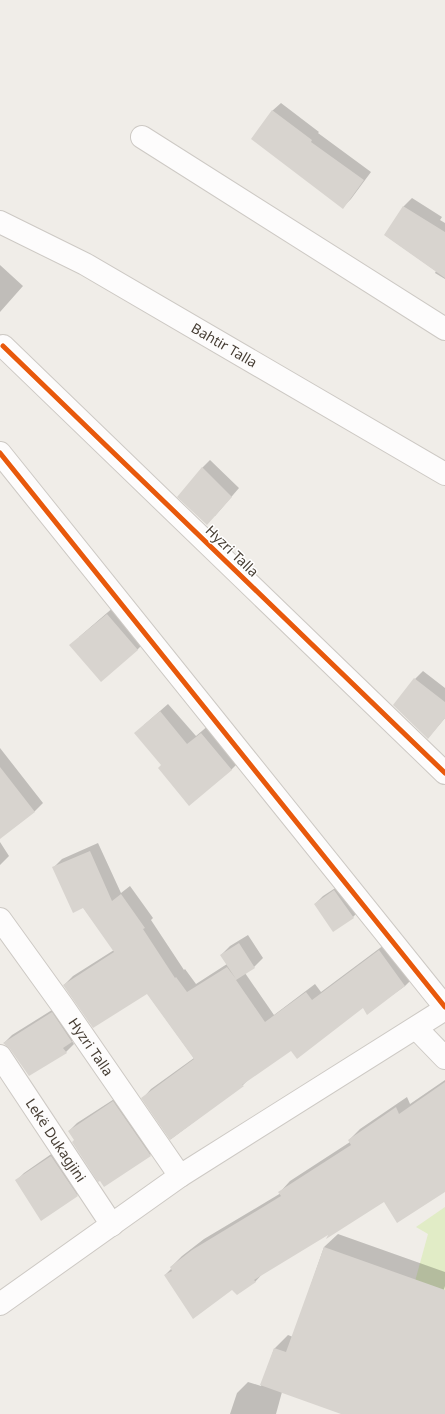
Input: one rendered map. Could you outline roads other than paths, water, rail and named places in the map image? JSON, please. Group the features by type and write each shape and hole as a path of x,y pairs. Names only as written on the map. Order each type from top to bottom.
{"street":[{"path":"142,137 445,329"},
{"name":"Bahtir Talla","path":"0,222 85,264 445,474"},
{"name":"Hyzri Talla","path":"3,346 445,773"},
{"path":"0,453 445,1008 416,1028 180,1176 0,1304"},
{"name":"Hyzri Talla","path":"0,919 62,1005 180,1176"},
{"path":"416,1028 445,1058"},
{"name":"Lekë Dukagjini","path":"0,1056 112,1224"}]}
